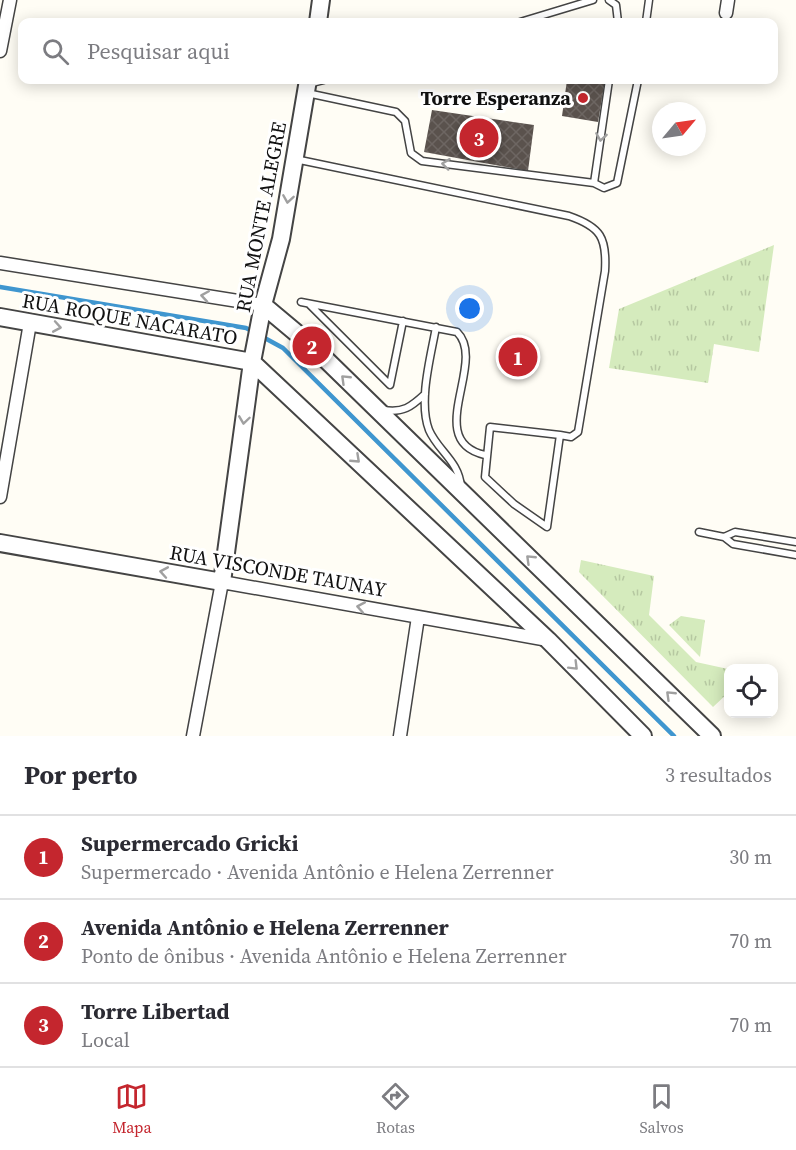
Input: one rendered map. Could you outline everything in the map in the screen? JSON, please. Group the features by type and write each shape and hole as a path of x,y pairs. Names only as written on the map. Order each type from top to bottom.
{"street":[{"path":"0,51 10,0"},
{"path":"319,18 321,0"},
{"name":"RUA MONTE ALEGRE","path":"222,582 262,312 281,238 294,159 311,84"},
{"path":"0,263 262,312 312,346 712,736"},
{"name":"RUA ROQUE NACARATO","path":"0,317 255,354"},
{"path":"0,497 30,323"},
{"path":"255,354 548,640 638,734"},
{"name":"RUA VISCONDE TAUNAY","path":"0,543 548,640"},
{"path":"193,736 222,582"},
{"path":"400,736 418,617"}],"lane":[{"path":"533,18 593,0"},
{"path":"609,0 616,5 618,18"},
{"path":"647,18 649,0"},
{"path":"311,84 396,112 405,122 411,153 422,161 594,183 604,188 617,183 637,84"},
{"path":"594,183 608,84"},
{"path":"294,159 569,216 587,222 599,233 606,247 605,271 578,432 571,436 489,427 485,477 514,504 547,527 560,435"},
{"path":"301,302 457,332 463,338 466,349 457,414 458,429 464,444 472,452 486,455"},
{"path":"309,304 390,385 403,321"},
{"path":"436,327 425,394 429,430 460,476 461,491"},
{"path":"376,410 399,412 412,406 425,394"},
{"path":"699,532 724,537 733,544 796,555"},
{"path":"724,537 735,532 796,542"}],"green space":[{"path":"774,245 759,352 714,344 708,383 609,368 619,309"},
{"path":"581,560 654,576 649,615 696,662 724,668 724,697 713,707 579,572"},
{"path":"681,616 705,620 700,657 669,625"}],"building":[{"name":"Torre Esperanza","path":"566,84 604,84 598,122 562,116"},
{"path":"432,110 534,125 528,171 424,152"}],"waterway":[{"path":"0,287 246,328 254,332"},
{"path":"261,336 283,348 674,736"}],"place":[{"name":"Torre Esperanza","path":"583,98"},
{"name":"Torre Libertad","path":"479,138"},
{"name":"Avenida Antônio e Helena Zerrenner","path":"312,346"},
{"name":"Supermercado Gricki","path":"518,357"}]}
